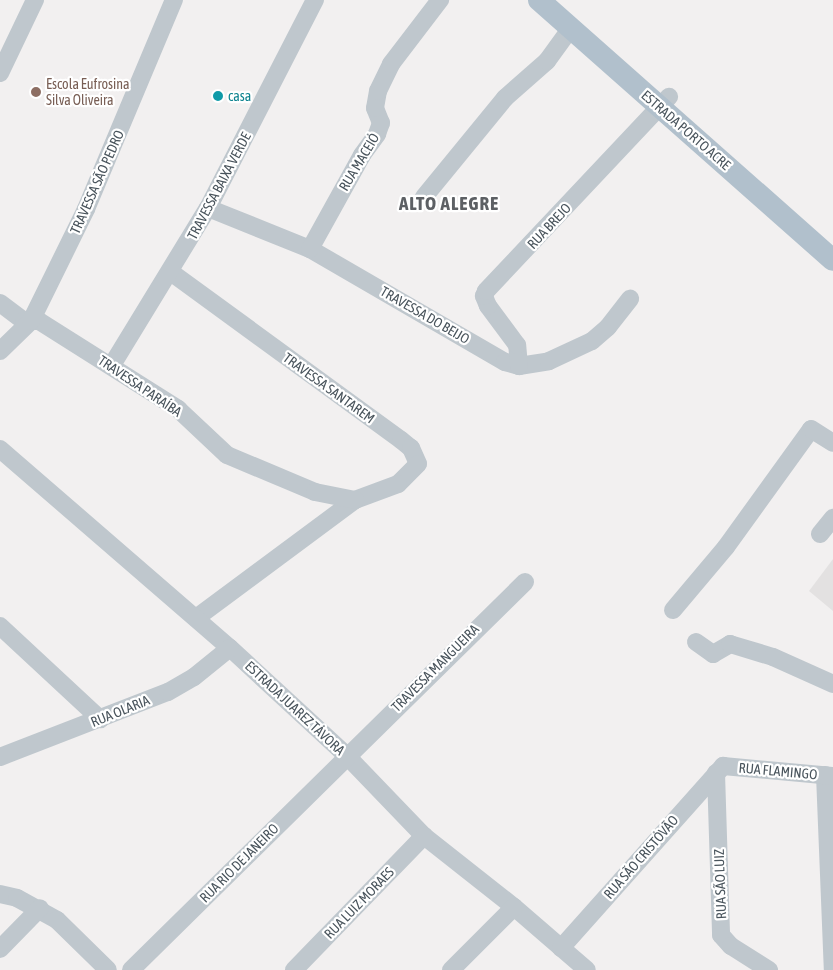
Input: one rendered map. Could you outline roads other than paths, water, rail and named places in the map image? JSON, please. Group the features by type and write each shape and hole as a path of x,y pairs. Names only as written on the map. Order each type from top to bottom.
{"main road":[{"name":"ESTRADA PORTO ACRE","path":"539,0 833,241"},
{"name":"ESTRADA PORTO ACRE","path":"558,0 833,260"}],"street":[{"path":"0,73 35,0"},
{"name":"TRAVESSA SÃO PEDRO","path":"0,351 31,321 86,209 174,0"},
{"name":"TRAVESSA BAIXA VERDE","path":"112,365 172,273 208,208 315,0"},
{"name":"RUA MACEIÓ","path":"310,248 362,155 377,134 381,123 376,108 378,91 391,64 440,0"},
{"path":"424,197 504,98 546,61 571,28"},
{"name":"RUA BREJO","path":"519,366 516,344 488,306 484,296 486,291 665,102"},
{"name":"TRAVESSA DO BEIJO","path":"208,208 310,248 505,362 519,366"},
{"name":"TRAVESSA SANTAREM","path":"172,273 411,448 418,464 398,484 355,500"},
{"path":"519,366 549,361 592,340 608,327 630,299"},
{"name":"TRAVESSA PARAÍBA","path":"0,302 20,318 39,321 112,365 178,409 233,458 315,492 355,500"},
{"path":"673,610 726,547 810,430 833,443"},
{"name":"ESTRADA JUAREZ TÁVORA","path":"0,450 230,648 346,755 424,836 514,907 587,970"},
{"path":"196,618 355,500"},
{"path":"820,534 833,518"},
{"name":"TRAVESSA MANGUEIRA","path":"346,755 525,582"},
{"path":"0,626 100,719"},
{"path":"696,642 713,654 730,644 773,657 833,684"},
{"name":"RUA OLARIA","path":"0,757 168,692 194,677 230,648"},
{"name":"RUA RIO DE JANEIRO","path":"131,970 346,755"},
{"name":"RUA FLAMINGO","path":"720,769 829,775"},
{"name":"RUA SÃO CRISTÓVÃO","path":"561,948 720,769"},
{"name":"RUA SÃO LUIZ","path":"720,769 721,936 730,946 769,970"},
{"path":"829,775 833,970"},
{"name":"RUA LUIZ MORAES","path":"294,970 424,836"},
{"path":"0,894 40,908 57,920 108,970"},
{"path":"451,970 514,907"},
{"path":"0,949 40,908"}],"place":[{"name":"Escola Eufrosina Silva Oliveira","path":"36,92"},
{"name":"casa","path":"218,96"}],"district":[{"name":"ALTO ALEGRE","path":"449,204"}]}
